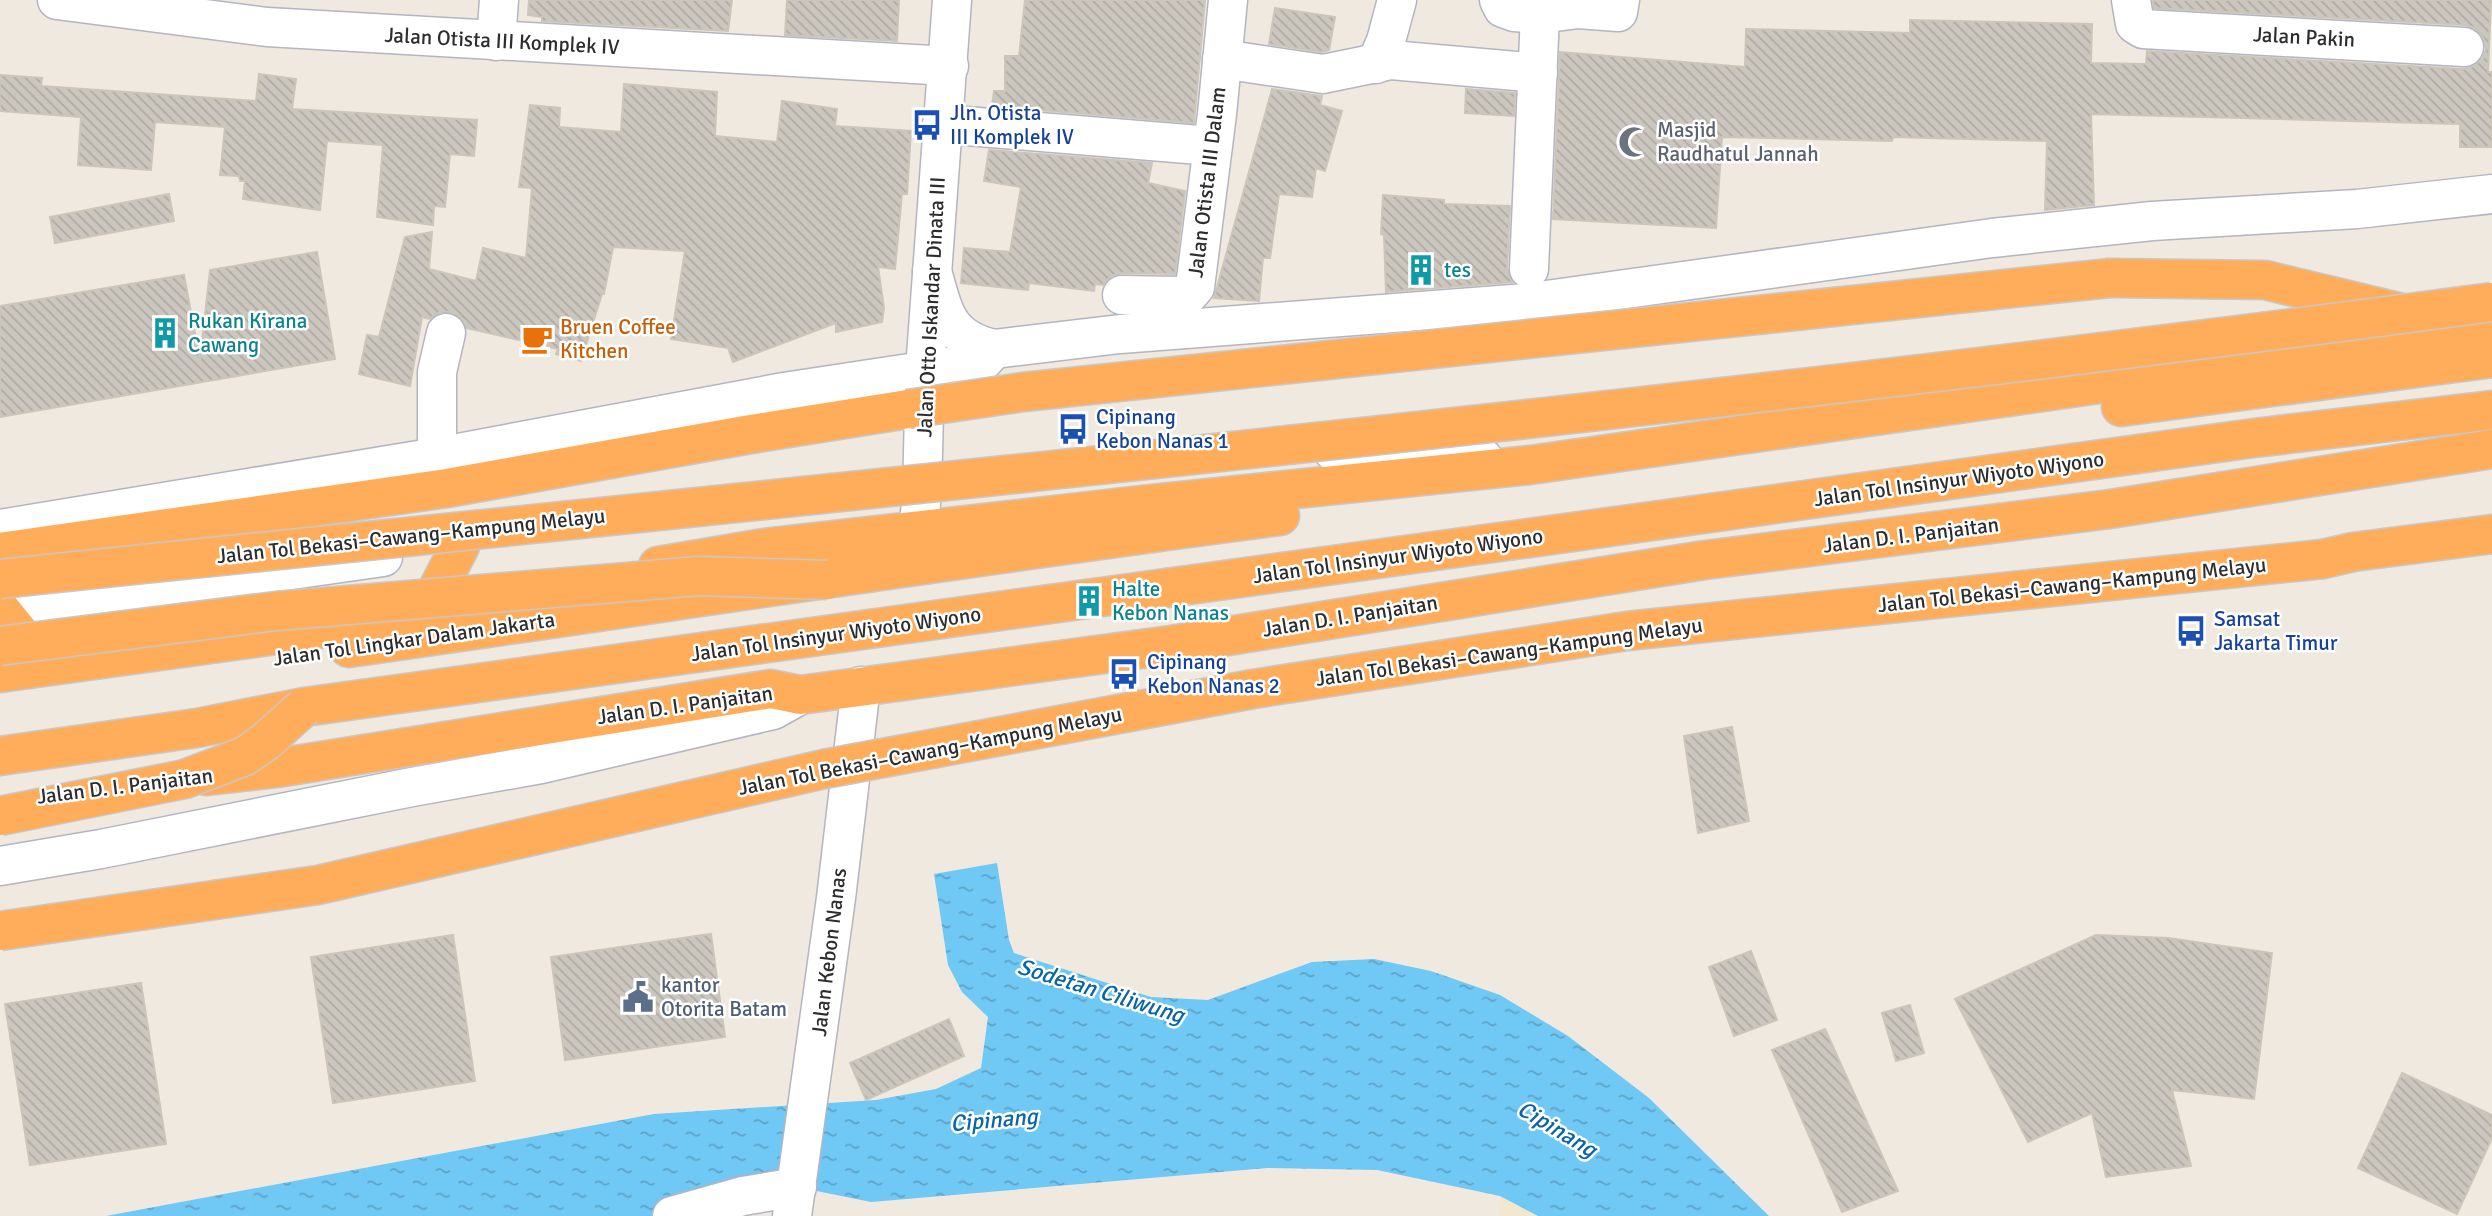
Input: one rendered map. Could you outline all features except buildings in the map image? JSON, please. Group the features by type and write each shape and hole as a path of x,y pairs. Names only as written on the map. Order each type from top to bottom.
{"highway":[{"path":"0,552 447,488 751,434 1023,392 2110,278 2265,280 2487,330"},
{"path":"0,673 327,628 562,582 764,548 920,513 1150,503 1522,466 2487,330"},
{"path":"0,646 276,611 671,578 699,576 827,580 2487,330"},
{"name":"Jalan Tol Bekasi–Cawang–Kampung Melayu","path":"0,579 1658,406 2144,348 2487,330"},
{"name":"Jalan Tol Insinyur Wiyoto Wiyono","path":"304,708 2254,438 2492,410"},
{"name":"Jalan D. I. Panjaitan","path":"0,801 277,768 771,689 800,695 1171,645 1705,560 2110,509 2492,449"},
{"name":"Jalan Tol Bekasi–Cawang–Kampung Melayu","path":"0,931 318,885 824,769 1253,689 1627,631 2323,559 2353,552 2492,534"},
{"path":"428,608 460,546"},
{"path":"2323,559 2353,560 2492,550"},
{"name":"Jalan Tol Lingkar Dalam Jakarta","path":"0,698 827,580"},
{"path":"0,609 47,667"},
{"path":"0,756 197,728 304,708"},
{"path":"0,817 185,779 245,755 265,742 304,708"}],"street":[{"name":"Jalan Otista III Komplek IV","path":"57,0 267,13 496,41 948,66"},
{"path":"496,41 499,0"},
{"name":"Jalan Otto Iskandar Dinata III","path":"920,513 925,370 952,0"},
{"name":"Jalan Otista III Dalam","path":"1122,295 1181,296 1188,295 1195,287 1228,0"},
{"path":"1376,64 1386,41 1397,0"},
{"path":"1499,0 1503,8 1514,12 1540,14 1578,9 1618,12 1619,0"},
{"path":"1530,269 1540,14"},
{"name":"Jalan Pakin","path":"2137,14 2464,47"},
{"path":"1222,59 1323,74 1391,60 1538,73"},
{"path":"942,124 1212,146"},
{"path":"932,271 940,300 950,322 974,344 994,349 1120,334 1526,303 1992,238 2152,221 2357,209 2492,194"},
{"path":"437,457 437,372 446,333"},
{"path":"0,530 437,457 784,392 982,362 994,349"},
{"path":"0,609 739,509 920,513"},
{"name":"Jalan Kebon Nanas","path":"796,1192 817,1048 861,687"},
{"path":"0,866 541,764 773,710 800,695"},
{"path":"672,1216 743,1196 796,1192"}],"shaded area":[{"path":"1500,1196 1538,1216 1499,1216"}],"water":[{"path":"997,863 1009,940 1014,953 1151,997 1208,1000 1312,962 1374,959 1431,971 1500,995 1568,1036 1649,1098 1769,1216 1538,1216 1500,1196 1377,1170 1267,1168 871,1202 797,1187 672,1216 106,1216 654,1114 876,1100 936,1089 981,1068 988,1017 962,992 948,965 934,874"}],"place":[{"name":"Jln. Otista III Komplek IV","path":"927,125"},
{"name":"Masjid Raudhatul Jannah","path":"1634,142"},
{"name":"tes","path":"1421,270"},
{"name":"Rukan Kirana Cawang","path":"165,333"},
{"name":"Bruen Coffee Kitchen","path":"537,339"},
{"name":"Cipinang Kebon Nanas 1","path":"1073,429"},
{"name":"Halte Kebon Nanas","path":"1089,601"},
{"name":"Samsat Jakarta Timur","path":"2191,631"},
{"name":"Cipinang Kebon Nanas 2","path":"1124,674"},
{"name":"kantor Otorita Batam","path":"638,997"}],"water label":[{"name":"Sodetan Ciliwung","path":"1101,991"},
{"name":"Cipinang","path":"994,1120"},
{"name":"Cipinang","path":"1557,1129"}]}
